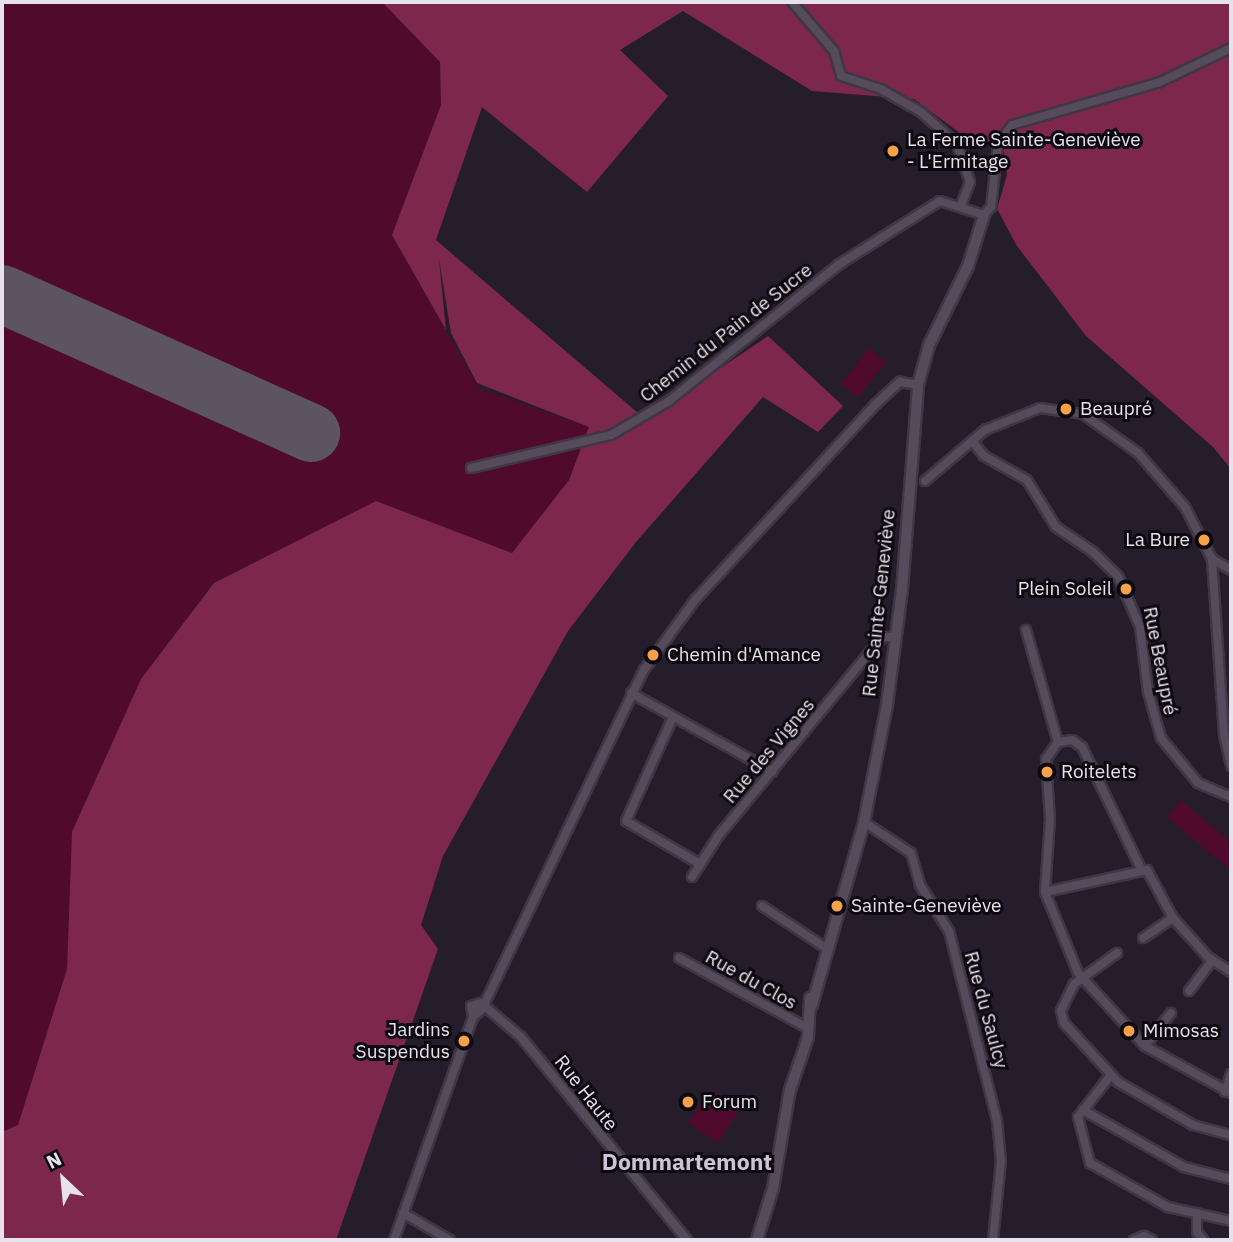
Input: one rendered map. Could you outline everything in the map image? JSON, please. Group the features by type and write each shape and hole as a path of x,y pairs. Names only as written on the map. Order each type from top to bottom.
{"street":[{"path":"792,2 834,51 841,76 881,89 921,112 957,144 970,183 961,206"},
{"path":"984,215 991,206 998,145 1016,122 1147,86 1231,48"},
{"name":"Chemin du Pain de Sucre","path":"471,468 586,444 635,423 703,376 850,257 940,201 984,215"},
{"name":"Rue Sainte-Geneviève","path":"757,1240 773,1188 790,1090 809,1029 820,969 864,822 887,705 893,641 902,590 918,384 929,345 975,244 984,215"},
{"path":"394,1240 473,1017 471,1006 481,1003 631,693 695,600 846,436 898,383 918,384"},
{"path":"925,481 998,423 1040,408 1066,409 1097,421 1138,453 1169,486 1195,523 1212,559 1230,761"},
{"name":"Rue Beaupré","path":"972,441 984,456 1027,480 1056,527 1093,552 1118,576 1140,627 1149,692 1161,738 1198,783 1231,797"},
{"path":"1212,559 1231,570"},
{"path":"1026,631 1058,742"},
{"name":"Rue des Vignes","path":"692,877 873,648 893,641"},
{"path":"631,693 773,772"},
{"path":"673,717 625,821 700,864"},
{"path":"1142,871 1082,747 1072,740 1058,742 1046,759 1051,819 1045,892 1081,979 1145,1046 1228,1092 1231,1074"},
{"name":"Rue du Saulcy","path":"864,822 911,853 920,885 949,930 997,1121 1000,1172 993,1240"},
{"path":"1045,892 1142,871 1152,875 1173,918 1212,960 1231,972"},
{"path":"762,906 826,948"},
{"path":"1143,938 1173,918"},
{"path":"1117,953 1081,979 1070,992 1062,1017 1110,1076 1193,1125 1231,1135"},
{"name":"Rue du Clos","path":"679,958 809,1029"},
{"path":"1189,991 1212,960"},
{"name":"Rue Haute","path":"481,1003 522,1037 687,1240"},
{"path":"1145,1046 1171,1013"},
{"path":"1110,1076 1083,1110 1077,1122 1090,1163 1167,1208 1231,1221"},
{"path":"1083,1110 1184,1167 1231,1179"},
{"path":"403,1213 450,1240"},
{"path":"1197,1213 1197,1232 1203,1240"},
{"path":"1134,1240 1144,1236 1152,1240"}],"shaded area":[{"path":"2,2 382,2 440,62 441,105 392,235 479,388 589,427 569,480 512,553 376,501 213,583 141,679 72,832 67,969 23,1110 25,1115 18,1125 2,1132"},
{"path":"382,2 1231,2 1231,469 1213,447 1086,336 1017,246 997,209 1007,175 1003,145 972,142 914,99 812,91 683,11 620,50 668,96 587,192 482,107 436,240 645,419 768,336 843,406 818,432 763,397 636,542 568,631 443,856 421,925 438,949 336,1240 2,1240 2,1132 18,1125 67,969 72,832 141,679 214,583 376,501 512,553 569,480 589,427 477,383 451,333 439,259 446,330 392,235 441,105 440,62"},
{"path":"869,348 886,362 858,398 841,384"},
{"path":"1181,800 1231,842 1231,871 1167,817"},
{"path":"710,1090 741,1107 718,1143 688,1123"}],"runway":[{"path":"2,294 311,433"}],"place":[{"name":"La Ferme Sainte-Geneviève - L'Ermitage","path":"893,151"},
{"name":"Beaupré","path":"1066,409"},
{"name":"La Bure","path":"1204,540"},
{"name":"Plein Soleil","path":"1126,589"},
{"name":"Chemin d'Amance","path":"653,655"},
{"name":"Roitelets","path":"1047,772"},
{"name":"Sainte-Geneviève","path":"837,906"},
{"name":"Mimosas","path":"1129,1031"},
{"name":"Jardins Suspendus","path":"464,1041"},
{"name":"Forum","path":"688,1102"}],"district":[{"name":"Dommartemont","path":"687,1161"}]}
